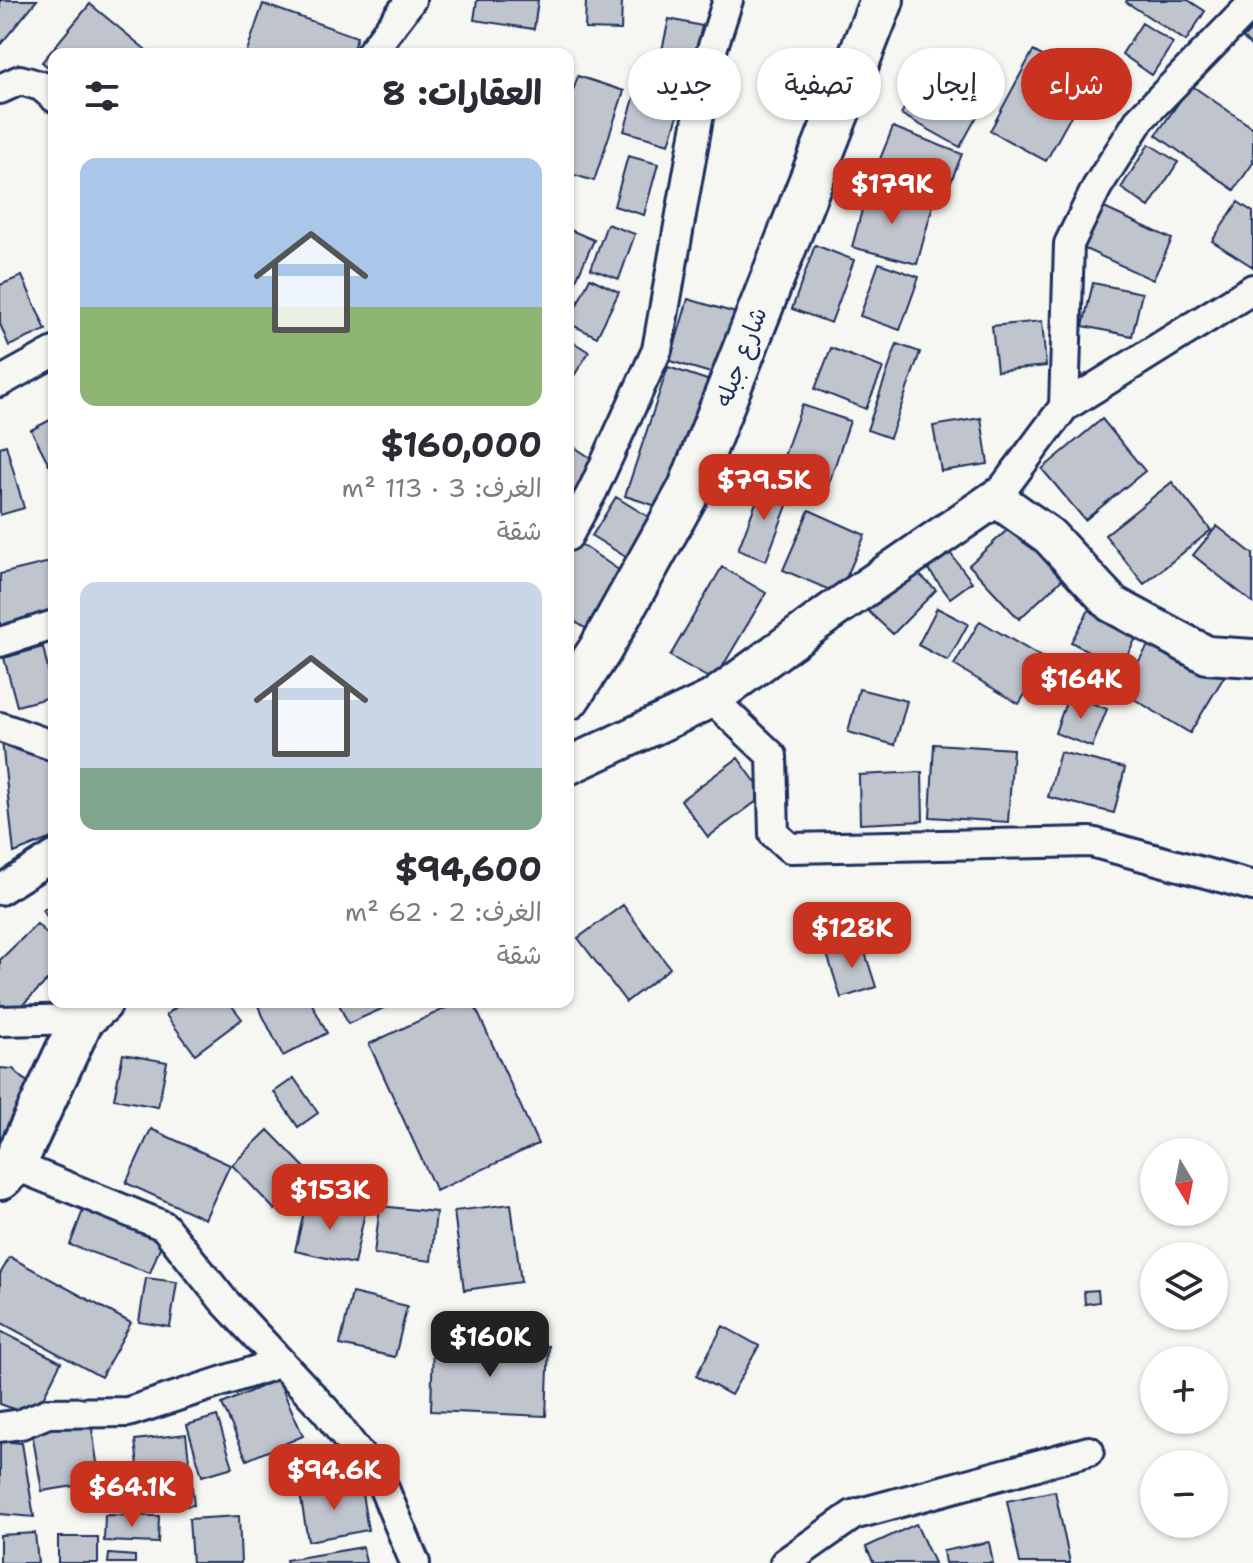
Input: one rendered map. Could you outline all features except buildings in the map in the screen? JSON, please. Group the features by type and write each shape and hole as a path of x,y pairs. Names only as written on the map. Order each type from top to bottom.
{"main road":[{"name":"شارع جبله","path":"574,689 600,650 689,490 882,0"},
{"path":"7,1172 92,1010"}],"street":[{"path":"375,48 411,0"},
{"path":"574,525 657,350 708,62 728,0"},
{"path":"1064,407 1069,244 1097,187 1140,119 1253,3"},
{"path":"0,89 20,80 41,86 48,92"},
{"path":"574,763 712,699 832,611 996,498 1064,407 1253,289"},
{"path":"0,382 48,355"},
{"path":"996,498 1049,536 1112,604 1207,655 1253,658"},
{"path":"0,642 48,627"},
{"path":"712,699 772,756 774,834 790,848 1091,842 1253,886"},
{"path":"0,727 48,744"},
{"path":"0,890 48,860"},
{"path":"0,1021 92,1010"},
{"path":"7,1172 164,1226 223,1300 326,1411 383,1486 415,1563"},
{"path":"0,1427 21,1424 48,1413 128,1412 279,1363"},
{"path":"785,1563 853,1515 1089,1451"}]}
